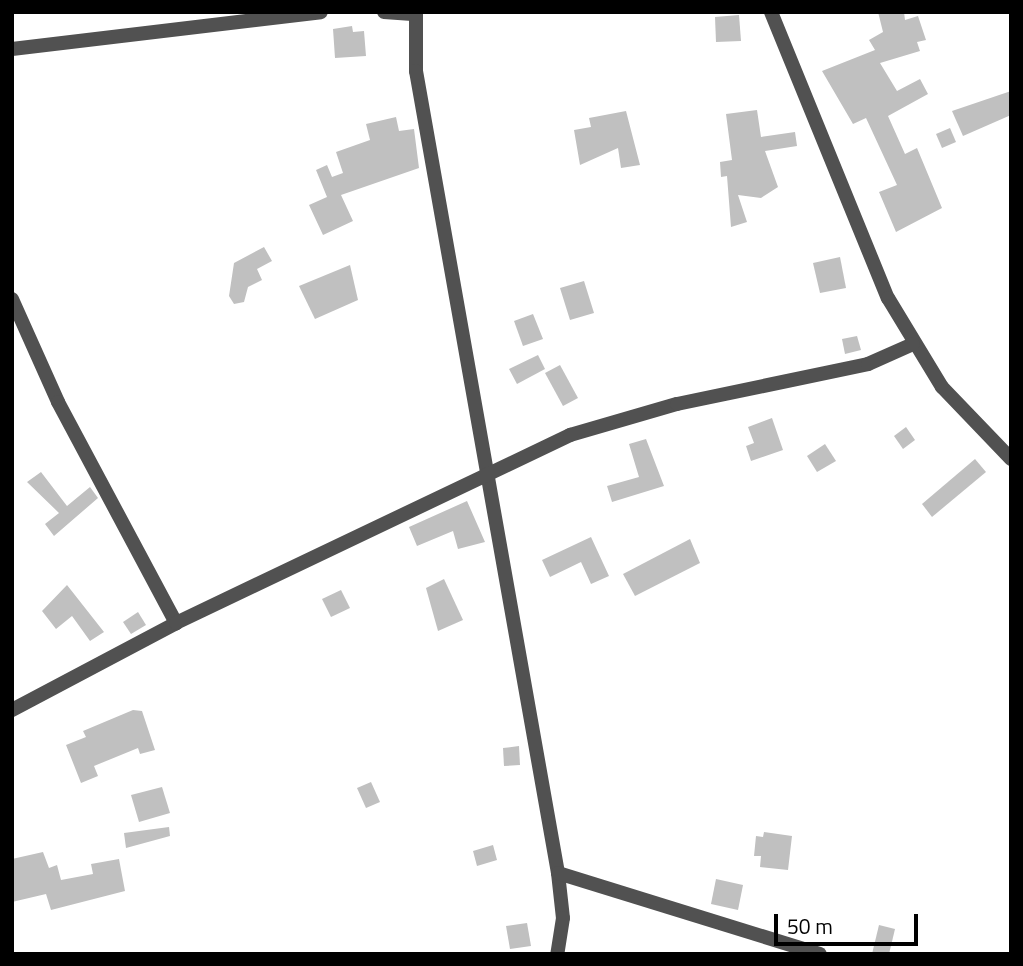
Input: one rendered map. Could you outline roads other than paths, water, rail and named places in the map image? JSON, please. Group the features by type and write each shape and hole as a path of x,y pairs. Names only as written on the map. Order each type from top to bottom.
{"street":[{"path":"12,49 321,12"},
{"path":"384,12 416,13 416,71 485,477 558,873 563,918 557,954"},
{"path":"771,12 862,238 913,344 942,387 1011,459"},
{"path":"12,299 58,402 176,623"},
{"path":"12,710 176,623 570,435 626,417 868,364 913,344"},
{"path":"558,873 820,954"}]}
